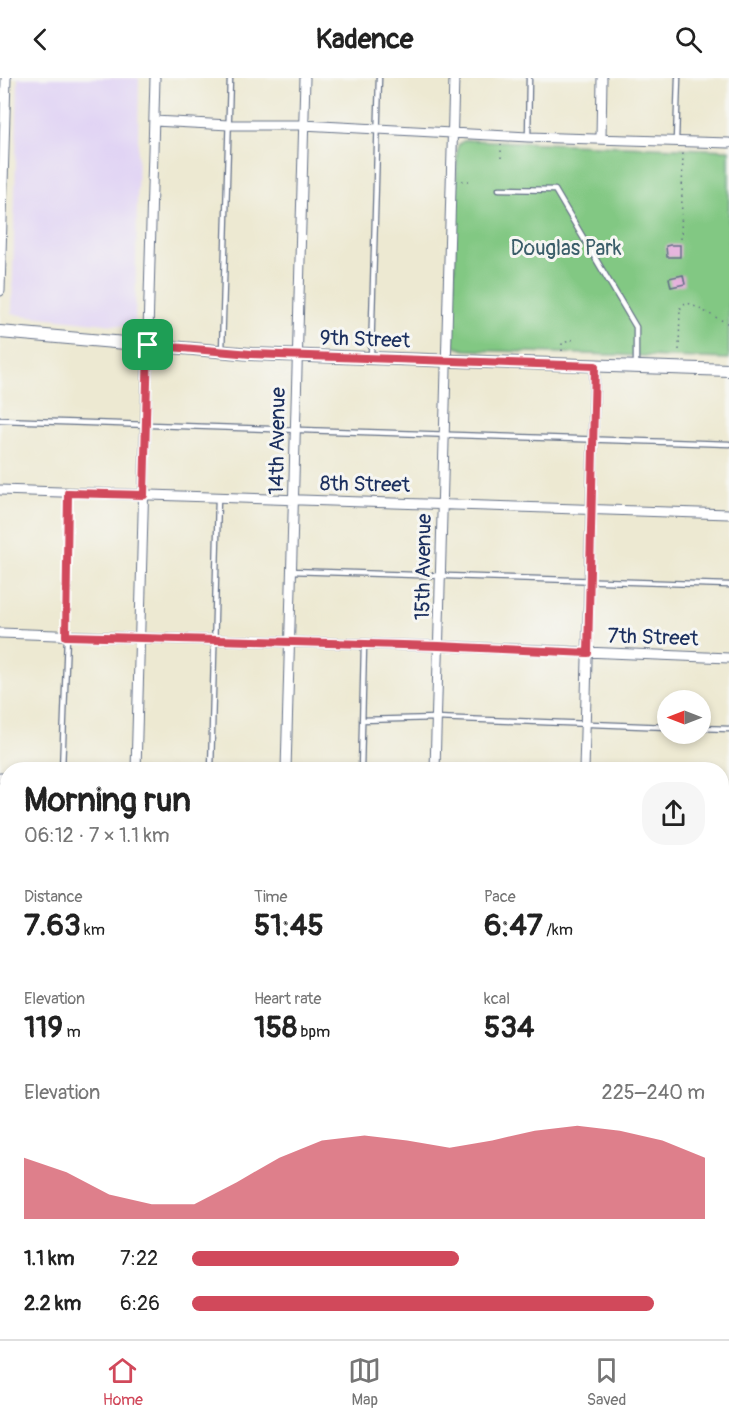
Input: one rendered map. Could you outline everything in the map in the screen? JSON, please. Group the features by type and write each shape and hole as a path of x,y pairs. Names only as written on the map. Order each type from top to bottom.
{"street":[{"path":"0,291 3,116 6,78"},
{"path":"136,762 155,78"},
{"name":"14th Avenue","path":"286,762 304,78"},
{"name":"15th Avenue","path":"435,762 454,78"},
{"path":"601,138 602,78"},
{"path":"154,122 303,125 528,137 729,143"},
{"name":"9th Street","path":"0,332 222,352 296,356 729,370"},
{"path":"584,762 595,366"},
{"name":"8th Street","path":"0,490 729,514"},
{"name":"7th Street","path":"0,633 439,646 729,658"}],"lane":[{"path":"222,352 230,78"},
{"path":"371,358 379,78"},
{"path":"528,137 529,78"},
{"path":"676,141 678,78"},
{"path":"499,189 555,190 636,327 636,367"},
{"path":"0,420 729,444"},
{"path":"62,762 68,493"},
{"path":"211,762 218,498"},
{"path":"291,571 729,585"},
{"path":"361,762 364,645"},
{"path":"362,720 436,718 657,727"},
{"path":"711,728 729,729"}],"path":[{"path":"501,144 501,158"},
{"path":"681,239 683,151"},
{"path":"462,181 469,181"},
{"path":"679,350 680,308 686,302 729,324"},
{"path":"562,351 562,343 575,338"}],"shaded area":[{"path":"18,78 139,78 135,327 12,314"}],"green space":[{"name":"Douglas Park","path":"467,140 729,150 729,359 466,350 456,347 453,338 457,149 460,143"}],"building":[{"path":"680,245 680,257 667,257 666,246"},
{"path":"683,275 685,284 671,287 669,278"}],"route":[{"path":"148,345 251,354 595,366 588,653 439,646 66,636 68,493 144,495 148,345"}]}
